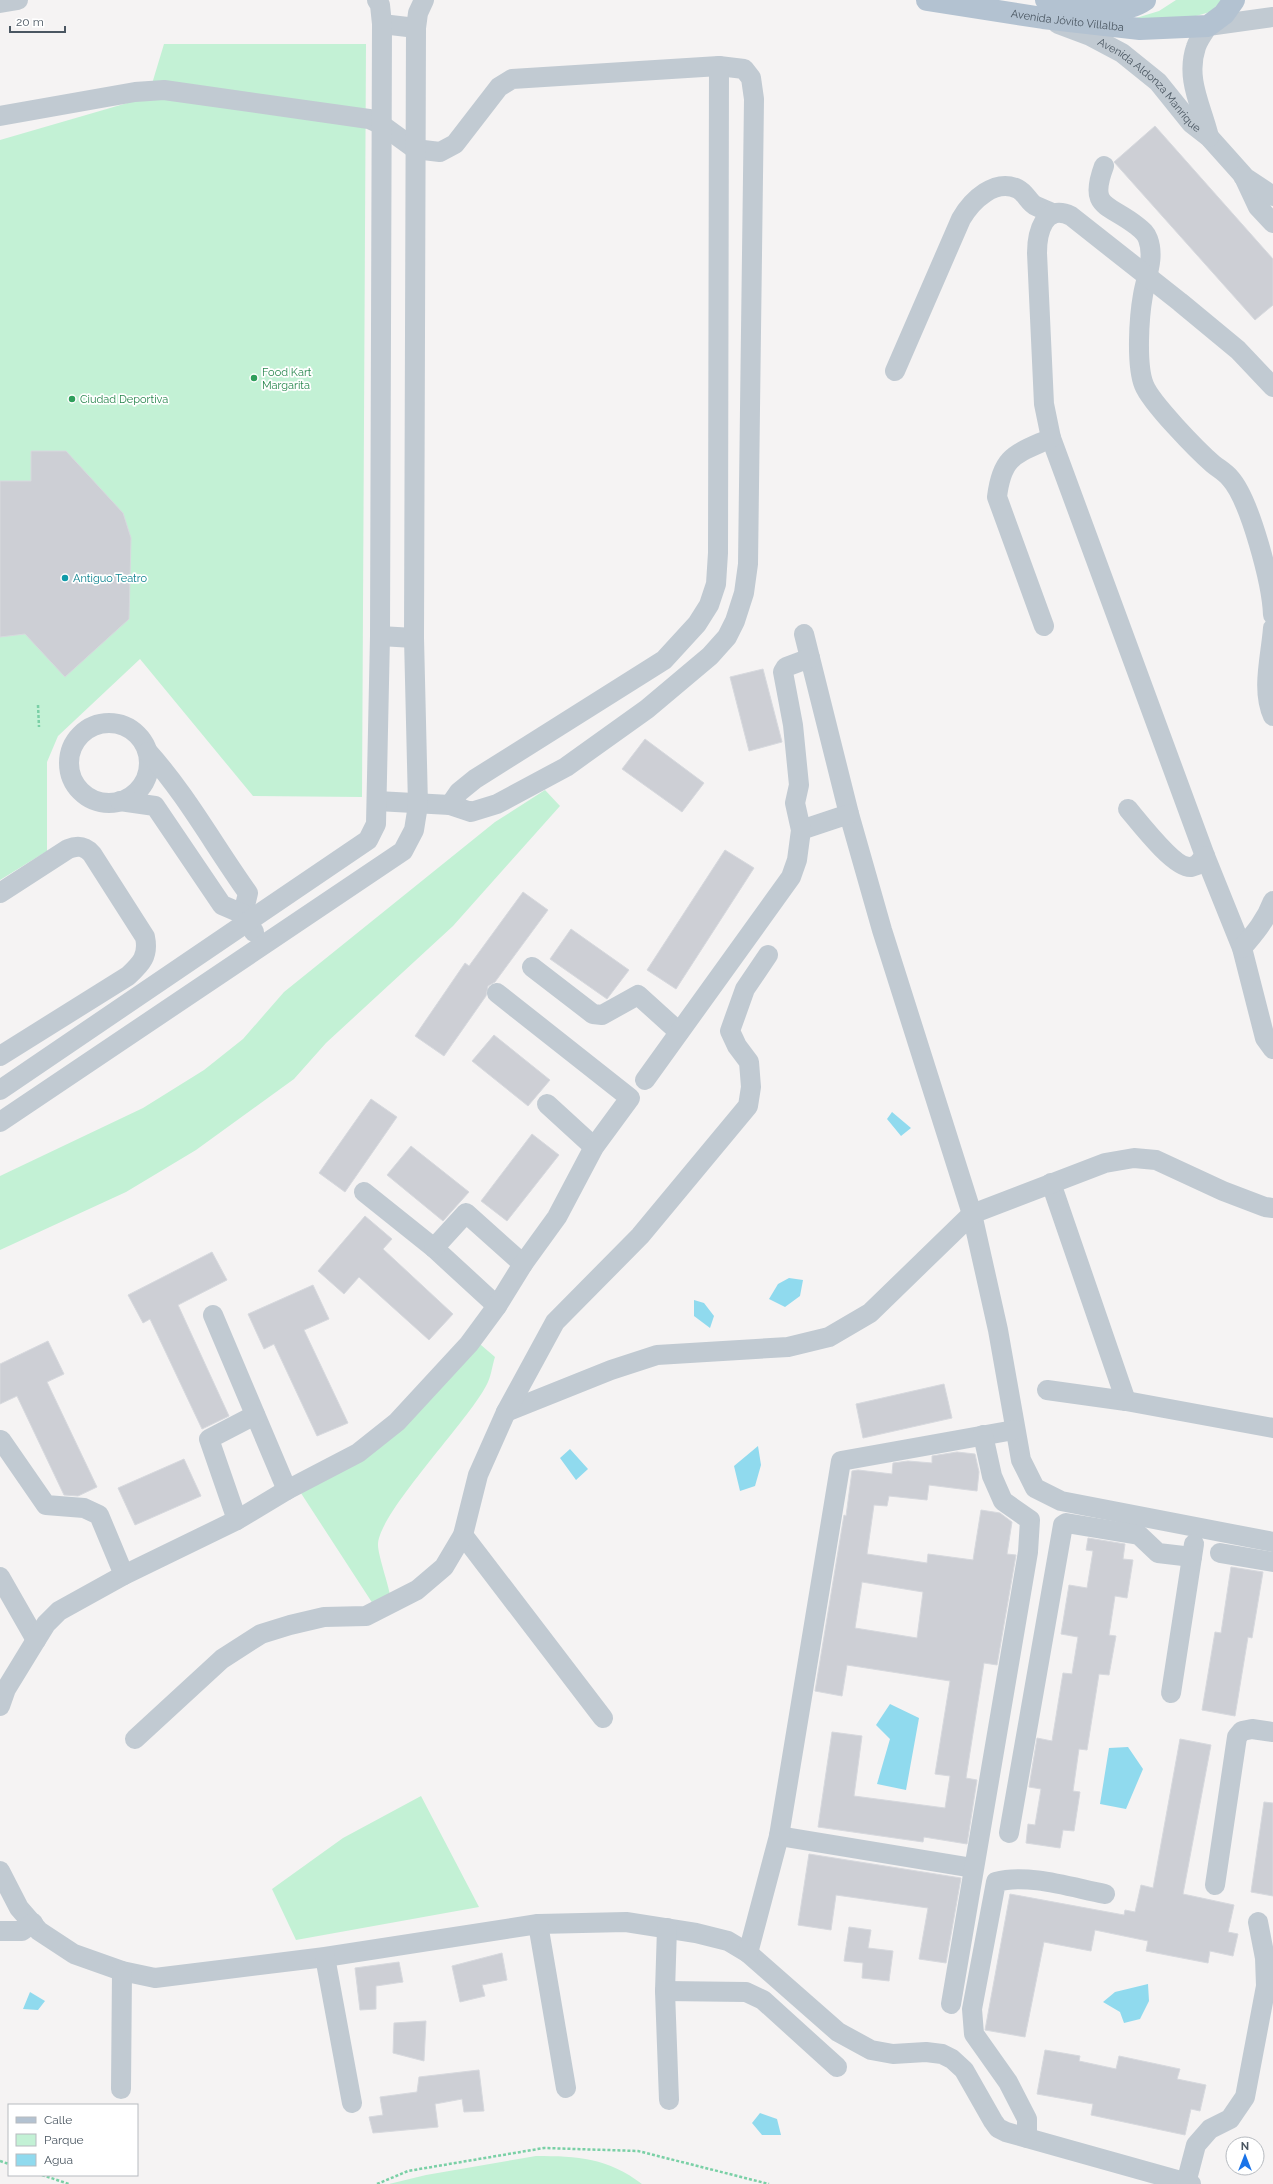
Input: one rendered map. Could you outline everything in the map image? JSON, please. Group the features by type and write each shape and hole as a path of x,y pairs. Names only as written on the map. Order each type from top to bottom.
{"main road":[{"name":"Avenida Jóvito Villalba","path":"927,0 1044,9 1140,29 1208,26"},
{"path":"1044,9 1120,9 1145,0"},
{"path":"1208,26 1224,14 1234,0"}],"street":[{"path":"0,3 18,0"},
{"path":"0,1090 246,918 368,840 376,824 380,636 382,125 382,24 380,5 377,0"},
{"path":"0,1122 403,852 414,830 418,805 414,638 416,28 418,13 424,0"},
{"name":"Avenida Aldonza Manrique","path":"1044,9 1122,53 1158,82 1191,123 1209,137 1242,176 1258,207 1273,223"},
{"path":"1208,26 1273,18"},
{"path":"382,24 416,28"},
{"name":"Avenida Aldonza Manrique","path":"1208,26 1196,46 1191,72 1198,104 1203,114 1209,137"},
{"path":"0,116 135,92 164,90 369,119 382,125 415,149 440,152 454,144 499,88 512,79 719,66 744,69 751,78 754,99 748,564 744,593 735,621 727,636 710,656 647,709 566,766 497,804 471,812 450,805 418,805 377,801"},
{"path":"450,805 459,792 474,779 664,660 697,624 709,605 716,584 718,553 719,66"},
{"path":"1104,166 1097,185 1098,197 1108,208 1124,216 1146,234 1152,253 1140,315 1140,366 1144,385 1156,405 1213,464 1231,479 1251,522 1270,587 1273,615"},
{"name":"Avenida Aldonza Manrique","path":"1242,176 1273,196"},
{"path":"895,371 960,219 974,201 992,189 1002,186 1011,187 1020,190 1035,206 1053,214"},
{"path":"1273,387 1238,350 1071,216 1059,212 1053,214 1043,222 1037,247 1043,387 1051,438 1205,856 1242,948 1265,1038 1273,1049"},
{"path":"1044,626 997,496 999,476 1006,464 1018,452 1051,438"},
{"path":"1273,628 1267,682 1268,698 1273,716"},
{"path":"804,634 849,814 882,930 972,1214 998,1330 1014,1430 1021,1460 1035,1488 1061,1501 1273,1542"},
{"path":"380,636 414,638"},
{"path":"644,1080 791,877 797,860 801,830 795,803 799,785 793,725 783,672 786,667 810,658"},
{"path":"246,918 248,893 219,853 166,771 148,752 141,738 129,728 114,723 98,724 84,731 74,743 69,758 70,774 77,787 90,798 104,802 120,801 155,806 222,905 246,918 263,947"},
{"path":"120,801 134,794 145,782 150,767 148,752"},
{"path":"1128,808 1167,852 1180,863 1192,867 1197,865 1205,856"},
{"path":"801,830 849,814"},
{"path":"0,893 68,849 80,846 92,854 145,937 146,944 146,951 142,964 128,976 0,1056"},
{"path":"1242,948 1259,929 1269,913 1273,901"},
{"path":"136,1739 222,1659 261,1634 290,1624 324,1617 366,1616 418,1590 444,1567 463,1535 478,1476 506,1412 555,1322 640,1236 748,1106 751,1087 749,1062 737,1046 730,1031 745,989 768,956"},
{"path":"532,967 593,1014 602,1015 638,995 679,1032"},
{"path":"0,1706 6,1689 36,1640 46,1624 59,1611 124,1575 237,1520 287,1490 358,1452 397,1422 469,1344 497,1306 523,1264 557,1217 594,1147 630,1098 497,993"},
{"path":"546,1104 594,1147"},
{"path":"506,1412 611,1370 657,1356 788,1347 828,1337 870,1312 908,1278 972,1214 1105,1163 1134,1158 1156,1160 1223,1191 1265,1207 1273,1208"},
{"path":"1051,1183 1126,1401"},
{"path":"364,1192 434,1248 497,1306"},
{"path":"434,1248 466,1213 523,1264"},
{"path":"213,1315 287,1490"},
{"path":"1047,1390 1126,1401 1273,1428"},
{"path":"237,1520 209,1439 255,1415"},
{"path":"748,1953 779,1836 841,1461 1014,1430"},
{"path":"951,2004 1028,1552 1030,1520 1003,1502 992,1476 983,1435"},
{"path":"1,1440 46,1505 84,1508 99,1515 124,1575"},
{"path":"1009,1833 1063,1525 1066,1523 1139,1535 1158,1553 1192,1557"},
{"path":"1171,1694 1196,1528"},
{"path":"463,1535 603,1718"},
{"path":"1220,1553 1273,1562"},
{"path":"0,1577 36,1640"},
{"path":"1215,1885 1237,1737 1242,1731 1252,1729 1273,1732"},
{"path":"779,1836 973,1868"},
{"path":"0,1871 19,1908 39,1930 74,1954 122,1971 155,1978 325,1957 538,1924 626,1922 696,1933 728,1941 748,1953 838,2032 871,2050 893,2054 926,2052 942,2054 952,2059 964,2070 998,2128 1006,2132 1189,2184 1196,2145 1210,2129 1230,2119 1245,2097 1266,1986 1265,1958 1258,1922"},
{"path":"1027,2138 1028,2119 1008,2082 974,2034 972,2009 996,1882 1006,1879 1028,1879 1105,1894"},
{"path":"0,1931 22,1931 33,1923"},
{"path":"538,1924 566,2088"},
{"path":"667,1928 664,1991 669,2100"},
{"path":"325,1957 352,2102"},
{"path":"121,2089 122,1971"},
{"path":"664,1991 746,1992 762,2000 837,2067"}],"path":[{"path":"38,704 39,727"},
{"path":"377,2184 408,2172 544,2148 638,2151 770,2184"},
{"path":"45,2176 69,2184"}],"green space":[{"path":"1176,0 1223,0 1210,12 1196,16 1123,22 1159,11"},
{"name":"Food Kart Margarita","path":"164,44 366,44 362,797 253,796 140,659 58,736 47,762 47,851 0,880 0,140 148,97"},
{"path":"545,790 560,806 453,926 326,1043 294,1079 196,1150 126,1192 0,1250 0,1176 143,1108 204,1070 243,1039 284,992 495,822"},
{"path":"474,1339 495,1357 489,1379 476,1402 392,1512 382,1531 378,1550 390,1595 373,1604 297,1487 368,1441"},
{"path":"421,1796 479,1907 296,1940 272,1889 343,1838"},
{"path":"536,2156 592,2160 617,2169 642,2184 389,2184 426,2175"}],"water":[{"path":"892,1112 911,1128 901,1136 887,1119"},
{"path":"789,1278 803,1280 800,1296 785,1307 769,1299 778,1284"},
{"path":"694,1300 704,1303 714,1316 710,1328 694,1316"},
{"path":"758,1446 761,1465 755,1486 740,1491 734,1466"},
{"path":"570,1449 588,1469 576,1480 560,1458"},
{"path":"890,1704 919,1718 906,1790 877,1784 890,1739 876,1725"},
{"path":"1128,1747 1143,1769 1126,1809 1100,1804 1109,1748"},
{"path":"1148,1984 1149,2001 1140,2019 1124,2023 1120,2012 1103,2002 1115,1992"},
{"path":"30,1992 45,2001 38,2010 23,2009"},
{"path":"760,2113 777,2119 781,2135 762,2135 752,2123"}],"building":[{"path":"1155,126 1273,259 1273,305 1255,320 1114,162"},
{"name":"Antiguo Teatro","path":"31,451 66,451 123,513 131,538 129,619 65,677 25,634 0,637 0,481 31,481"},
{"path":"763,669 782,742 749,751 730,677"},
{"path":"645,739 704,783 682,812 622,769"},
{"path":"725,850 754,868 676,989 647,970"},
{"path":"523,892 548,910 495,982 488,986 486,996 444,1056 415,1036 465,963 469,966"},
{"path":"571,929 629,970 607,999 550,959"},
{"path":"494,1035 550,1080 528,1106 472,1061"},
{"path":"371,1099 397,1117 345,1192 319,1173"},
{"path":"532,1134 559,1155 507,1221 481,1201"},
{"path":"411,1146 469,1192 443,1221 387,1175"},
{"path":"365,1216 392,1239 383,1249 453,1314 429,1340 359,1277 344,1294 318,1271"},
{"path":"212,1252 227,1280 178,1305 229,1416 202,1429 150,1319 143,1323 128,1295"},
{"path":"313,1285 329,1319 304,1330 348,1423 317,1436 274,1344 264,1349 248,1314"},
{"path":"48,1341 64,1374 47,1382 97,1487 78,1496 64,1495 17,1396 0,1404 0,1364"},
{"path":"944,1384 952,1418 863,1438 856,1404"},
{"path":"957,1452 975,1454 979,1472 977,1491 929,1485 927,1500 889,1496 887,1506 874,1505 867,1554 927,1563 928,1554 973,1560 981,1510 1000,1513 1012,1522 1007,1554 1016,1555 997,1665 984,1663 966,1778 977,1780 967,1844 924,1837 923,1842 818,1827 832,1732 862,1736 854,1796 945,1808 950,1776 935,1774 950,1681 847,1665 842,1696 815,1691 844,1515 846,1516 852,1471 858,1470 892,1474 893,1463 908,1461 932,1463 932,1456","holes":["862,1582 923,1592 917,1638 855,1628"]},
{"path":"184,1459 201,1496 135,1525 118,1488"},
{"path":"1088,1538 1125,1544 1123,1559 1133,1560 1127,1598 1115,1596 1109,1635 1116,1636 1109,1675 1099,1674 1087,1750 1079,1749 1073,1791 1080,1792 1074,1831 1063,1830 1060,1848 1026,1843 1028,1824 1035,1825 1041,1789 1029,1787 1037,1738 1052,1741 1063,1673 1072,1674 1078,1637 1061,1634 1069,1585 1087,1588 1093,1551 1086,1550"},
{"path":"1231,1567 1263,1572 1252,1638 1248,1637 1235,1716 1202,1710 1215,1632 1221,1633"},
{"path":"1180,1739 1211,1745 1183,1894 1234,1905 1228,1932 1238,1934 1233,1956 1210,1951 1208,1963 1146,1951 1148,1941 1095,1930 1091,1951 1044,1942 1025,2037 985,2030 1010,1894 1124,1915 1125,1910 1135,1912 1141,1885 1153,1888"},
{"path":"1264,1802 1273,1803 1273,1896 1251,1892"},
{"path":"809,1854 961,1878 946,1963 919,1959 928,1908 836,1895 831,1930 798,1925"},
{"path":"849,1927 871,1930 868,1948 893,1951 889,1981 862,1978 863,1963 844,1961"},
{"path":"502,1953 507,1980 482,1985 485,1996 460,2002 452,1966"},
{"path":"399,1962 403,1982 376,1986 376,2009 360,2010 355,1968"},
{"path":"426,2021 424,2061 393,2053 394,2023"},
{"path":"1045,2050 1080,2056 1079,2061 1116,2069 1119,2056 1180,2069 1177,2079 1206,2085 1200,2111 1191,2109 1185,2135 1091,2115 1093,2104 1037,2094"},
{"path":"479,2070 484,2111 464,2112 462,2099 435,2104 438,2127 373,2133 369,2117 383,2115 380,2097 417,2092 419,2077"}],"place":[{"name":"Food Kart Margarita","path":"254,378"},
{"name":"Ciudad Deportiva","path":"72,399"},
{"name":"Antiguo Teatro","path":"65,578"}]}
